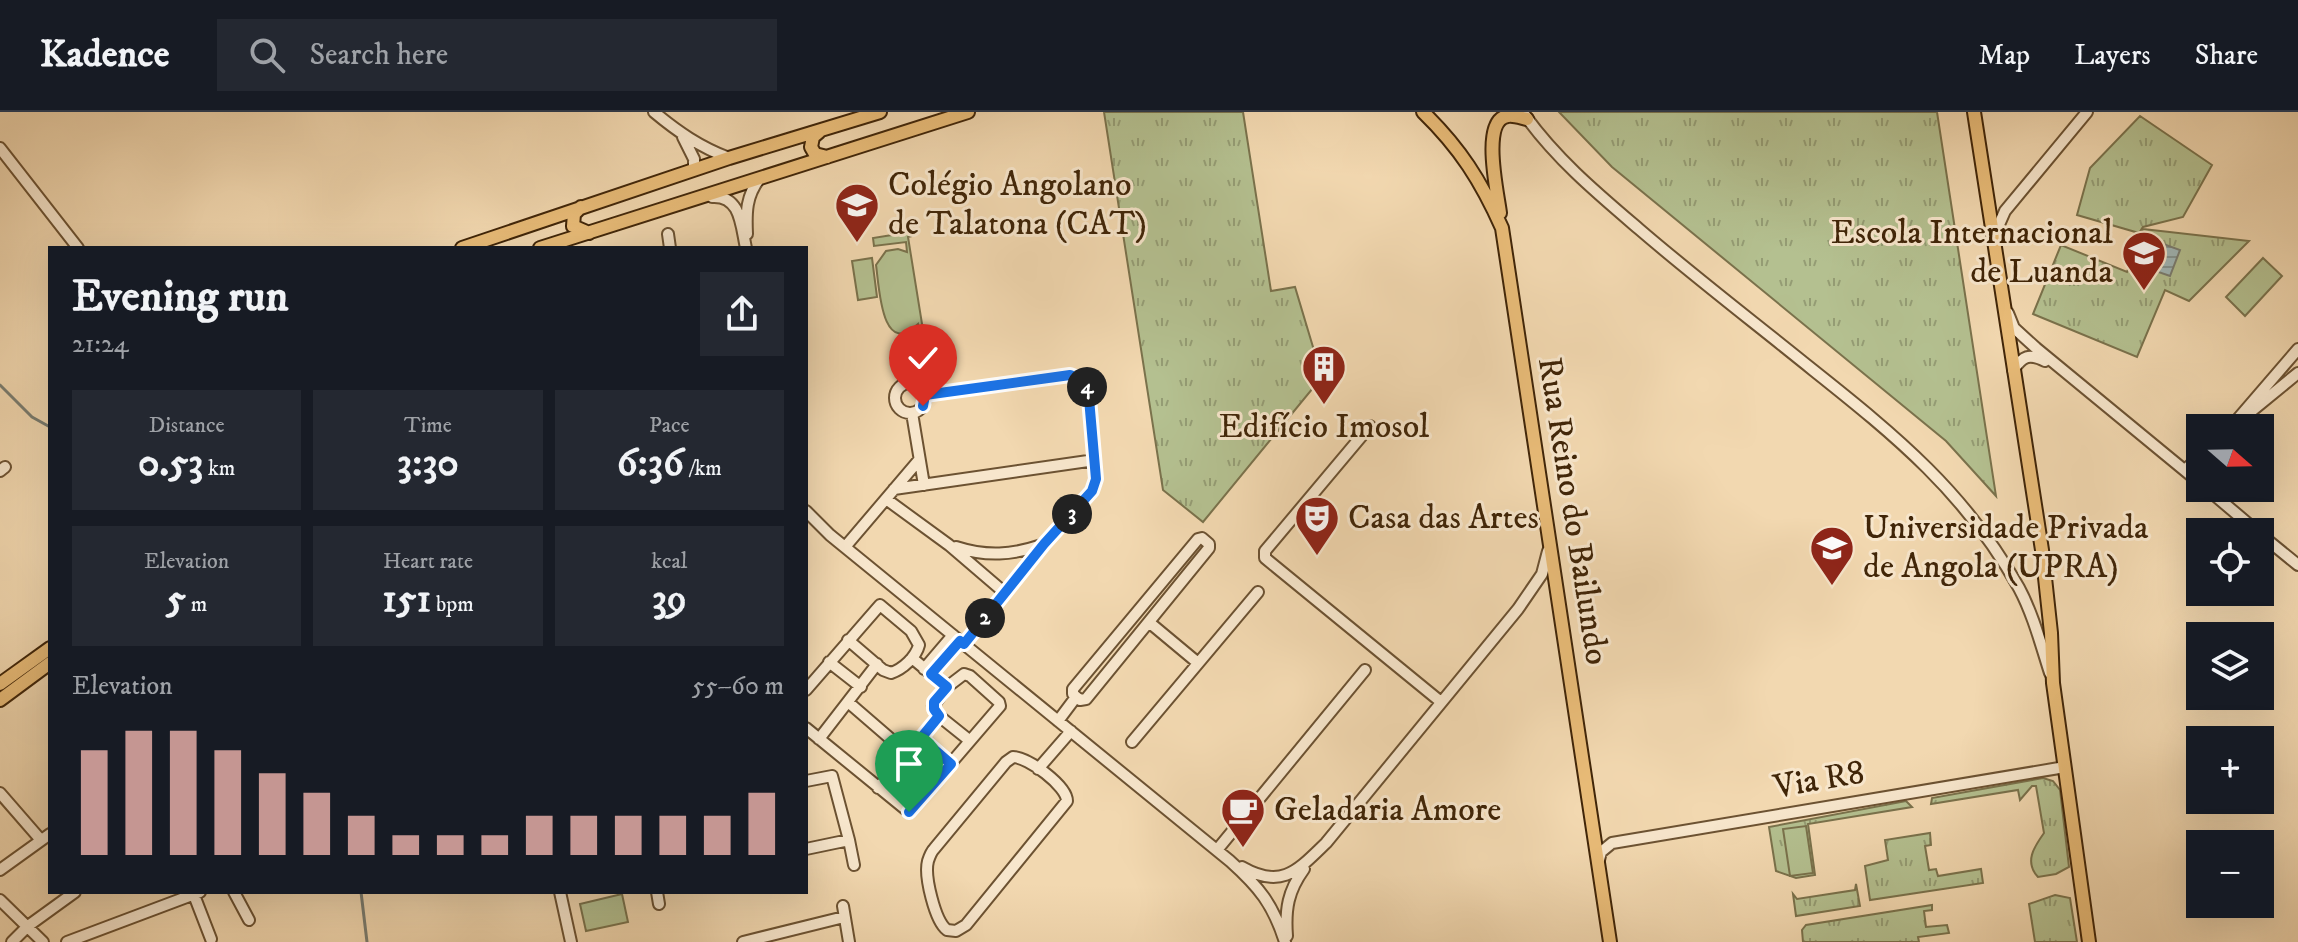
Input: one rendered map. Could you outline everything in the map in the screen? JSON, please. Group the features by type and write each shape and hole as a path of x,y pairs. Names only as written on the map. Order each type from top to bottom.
{"main road":[{"path":"468,246 729,158 880,112"},
{"path":"547,246 968,112"},
{"name":"Rua Reino do Bailundo","path":"1423,112 1473,170 1502,228 1610,942"},
{"path":"1974,112 2047,588 2053,683 2089,942"},
{"path":"1502,228 1492,149 1495,127 1507,115 1524,116"},
{"path":"822,130 813,137 811,147 815,154 827,157"},
{"path":"581,207 574,214 573,226 590,233"},
{"path":"0,684 48,649"},
{"path":"0,700 48,664"}],"street":[{"path":"654,112 682,135 729,158"},
{"path":"1993,246 1998,224 2013,202 2087,112"},
{"path":"1524,116 1590,186 1691,273 1885,428 1947,486 1987,538 2021,592 2053,683"},
{"path":"682,135 694,159 694,170"},
{"path":"0,148 76,246"},
{"path":"747,246 747,200 761,176"},
{"path":"1986,190 1998,207 2013,202"},
{"path":"706,197 722,196 736,207 746,246"},
{"path":"668,234 670,246"},
{"path":"2001,298 2014,328 2185,470"},
{"path":"2242,414 2298,349"},
{"path":"2012,371 2028,356 2058,367"},
{"path":"2247,414 2298,373"},
{"path":"925,395 1070,375 1081,379 1088,387 1096,479 1092,491 1005,593 928,671"},
{"path":"911,382 922,388 925,395 923,406 912,413 898,407 895,394 911,382"},
{"path":"912,413 924,485"},
{"path":"1370,426 1265,551 1265,558 1441,702"},
{"path":"845,547 919,460"},
{"path":"894,489 1095,460"},
{"path":"886,499 949,545 1005,593"},
{"path":"2222,502 2241,518"},
{"path":"808,513 830,535"},
{"path":"808,520 845,547 1230,861 1271,904 1286,942"},
{"path":"1286,942 1286,901 1293,884 1537,583 1546,563 1548,537"},
{"path":"1202,538 1209,548 1150,623 1086,699 1083,701 1076,697 1073,689 1202,538"},
{"path":"949,545 989,555 1019,552 1044,544"},
{"path":"2274,545 2298,565"},
{"path":"1132,742 1258,592"},
{"path":"808,688 848,640 880,605 916,637 918,650 899,670 891,673 848,640"},
{"path":"1150,623 1198,663"},
{"path":"912,658 947,687"},
{"path":"829,662 861,687"},
{"path":"819,739 877,664"},
{"path":"1217,850 1365,670"},
{"path":"808,730 909,812 1000,704 964,674 934,702 934,709 969,740"},
{"path":"1058,721 1076,697"},
{"path":"848,702 907,753"},
{"path":"878,788 939,716"},
{"path":"1038,769 1071,731"},
{"path":"921,738 951,764"},
{"path":"1021,758 1038,769 1064,791 1067,801 966,925 956,931 947,930 938,921 927,874 934,849 1009,759 1021,758"},
{"name":"Via R8","path":"1598,868 1601,852 1612,843 2065,767"},
{"path":"808,781 832,776 854,865"},
{"path":"0,793 45,836 0,870"},
{"path":"808,849 849,840"},
{"path":"1230,861 1259,875 1280,878 1300,867 1326,843"},
{"path":"12,942 28,926 72,894"},
{"path":"197,894 211,939"},
{"path":"235,894 249,920"},
{"path":"560,894 571,942"},
{"path":"657,894 659,904"},
{"path":"67,942 177,897"},
{"path":"0,900 43,942"},
{"path":"743,942 763,940 843,911 849,942"}],"green space":[{"path":"1104,112 1243,112 1271,291 1295,287 1322,377 1203,522 1163,490"},
{"path":"1559,112 1937,112 1996,496 1946,441 1612,167"},
{"path":"2140,116 2212,165 2183,217 2143,227 2139,233 2077,215 2090,168"},
{"path":"2143,229 2249,241 2189,301 2165,290 2137,357 2033,314 2061,245 2127,272"},
{"path":"911,232 912,236 908,237 923,330 919,331 918,324 906,333 896,333 884,315 876,265 886,251 898,249 907,252 906,242 874,246 873,238"},
{"path":"872,258 877,297 858,300 852,261"},
{"path":"2263,258 2282,276 2245,316 2226,297"},
{"path":"2043,778 2053,781 2060,790 2069,867 2056,874 2038,877 2032,866 2034,849 2044,833 2036,786 2032,786 2020,800 2018,790 1931,804 1932,798"},
{"path":"1906,801 1912,807 1808,824 1815,875 1796,878 1776,871 1769,827"},
{"path":"1806,826 1813,873 1790,876 1783,829"},
{"path":"1930,833 1931,845 1925,846 1929,870 1936,869 1938,876 1981,869 1983,883 1870,900 1865,866 1888,860 1885,840"},
{"path":"1856,884 1860,906 1796,916 1793,894 1797,899 1855,890"},
{"path":"622,894 628,922 586,931 580,904"},
{"path":"2055,895 2070,898 2077,942 2035,942 2029,904"},
{"path":"1932,905 1932,910 1924,911 1926,927 1947,925 1949,933 1918,937 1919,942 1803,942 1802,930 1806,925"}],"water":[{"path":"2147,238 2180,250 2170,276 2138,265"}],"waterway":[{"path":"0,385 32,417 48,426"},
{"path":"361,894 367,942"}],"place":[{"name":"Colégio Angolano de Talatona (CAT)","path":"857,244"},
{"name":"Escola Internacional de Luanda","path":"2144,292"},
{"name":"Edifício Imosol","path":"1324,406"},
{"name":"Casa das Artes","path":"1317,557"},
{"name":"Universidade Privada de Angola (UPRA)","path":"1832,587"},
{"name":"Geladaria Amore","path":"1243,849"}],"route":[{"path":"909,812 951,764 921,738 939,716 934,702 947,687 931,674 960,641 964,644 1044,544 1092,491 1096,479 1088,387 1081,379 1070,375 925,395 923,406"}]}
